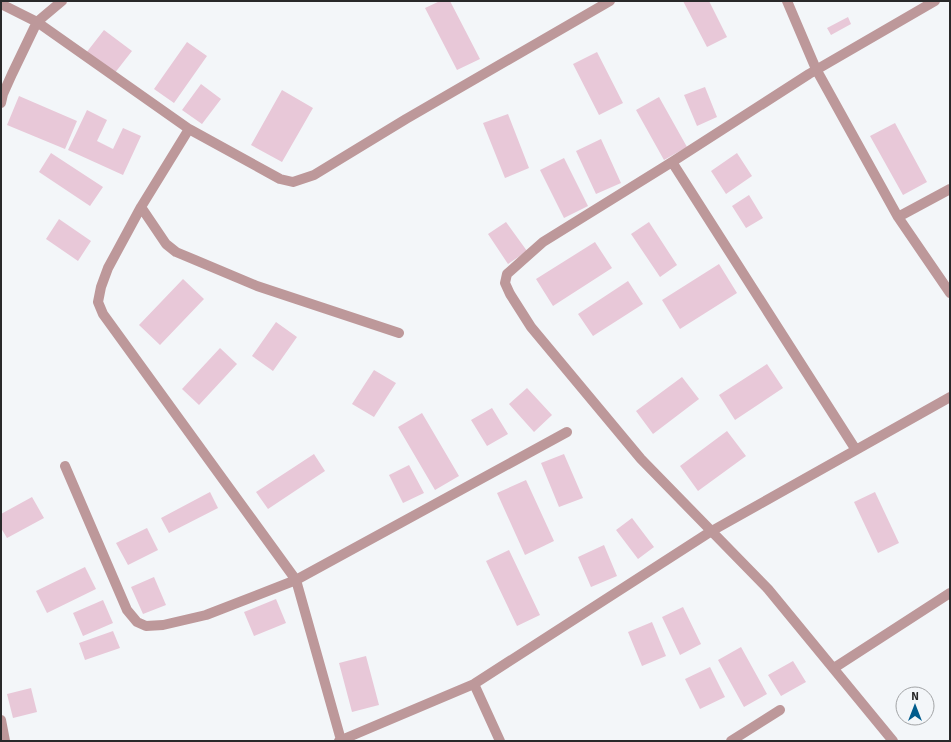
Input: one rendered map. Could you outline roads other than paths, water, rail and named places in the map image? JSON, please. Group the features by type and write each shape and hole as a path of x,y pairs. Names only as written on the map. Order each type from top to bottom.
{"street":[{"path":"1,103 3,94 37,22 62,1"},
{"path":"1,4 37,22 189,129 280,179 293,182 314,175 406,119 610,1"},
{"path":"787,1 816,69 898,217 950,293"},
{"path":"893,741 768,589 710,532 641,459 531,327 510,294 505,283 507,274 543,242 672,162 816,69 935,1"},
{"path":"189,129 141,207 108,268 101,287 98,302 103,314 196,440 296,580 340,741 474,684 710,532 950,396"},
{"path":"672,162 856,450"},
{"path":"898,217 950,189"},
{"path":"141,207 166,244 176,252 258,286 399,333"},
{"path":"66,466 127,610 137,622 146,626 163,625 206,615 296,580 567,432"},
{"path":"834,668 950,593"},
{"path":"474,684 500,741"},
{"path":"732,741 780,710"},
{"path":"1,720 5,741"}]}
